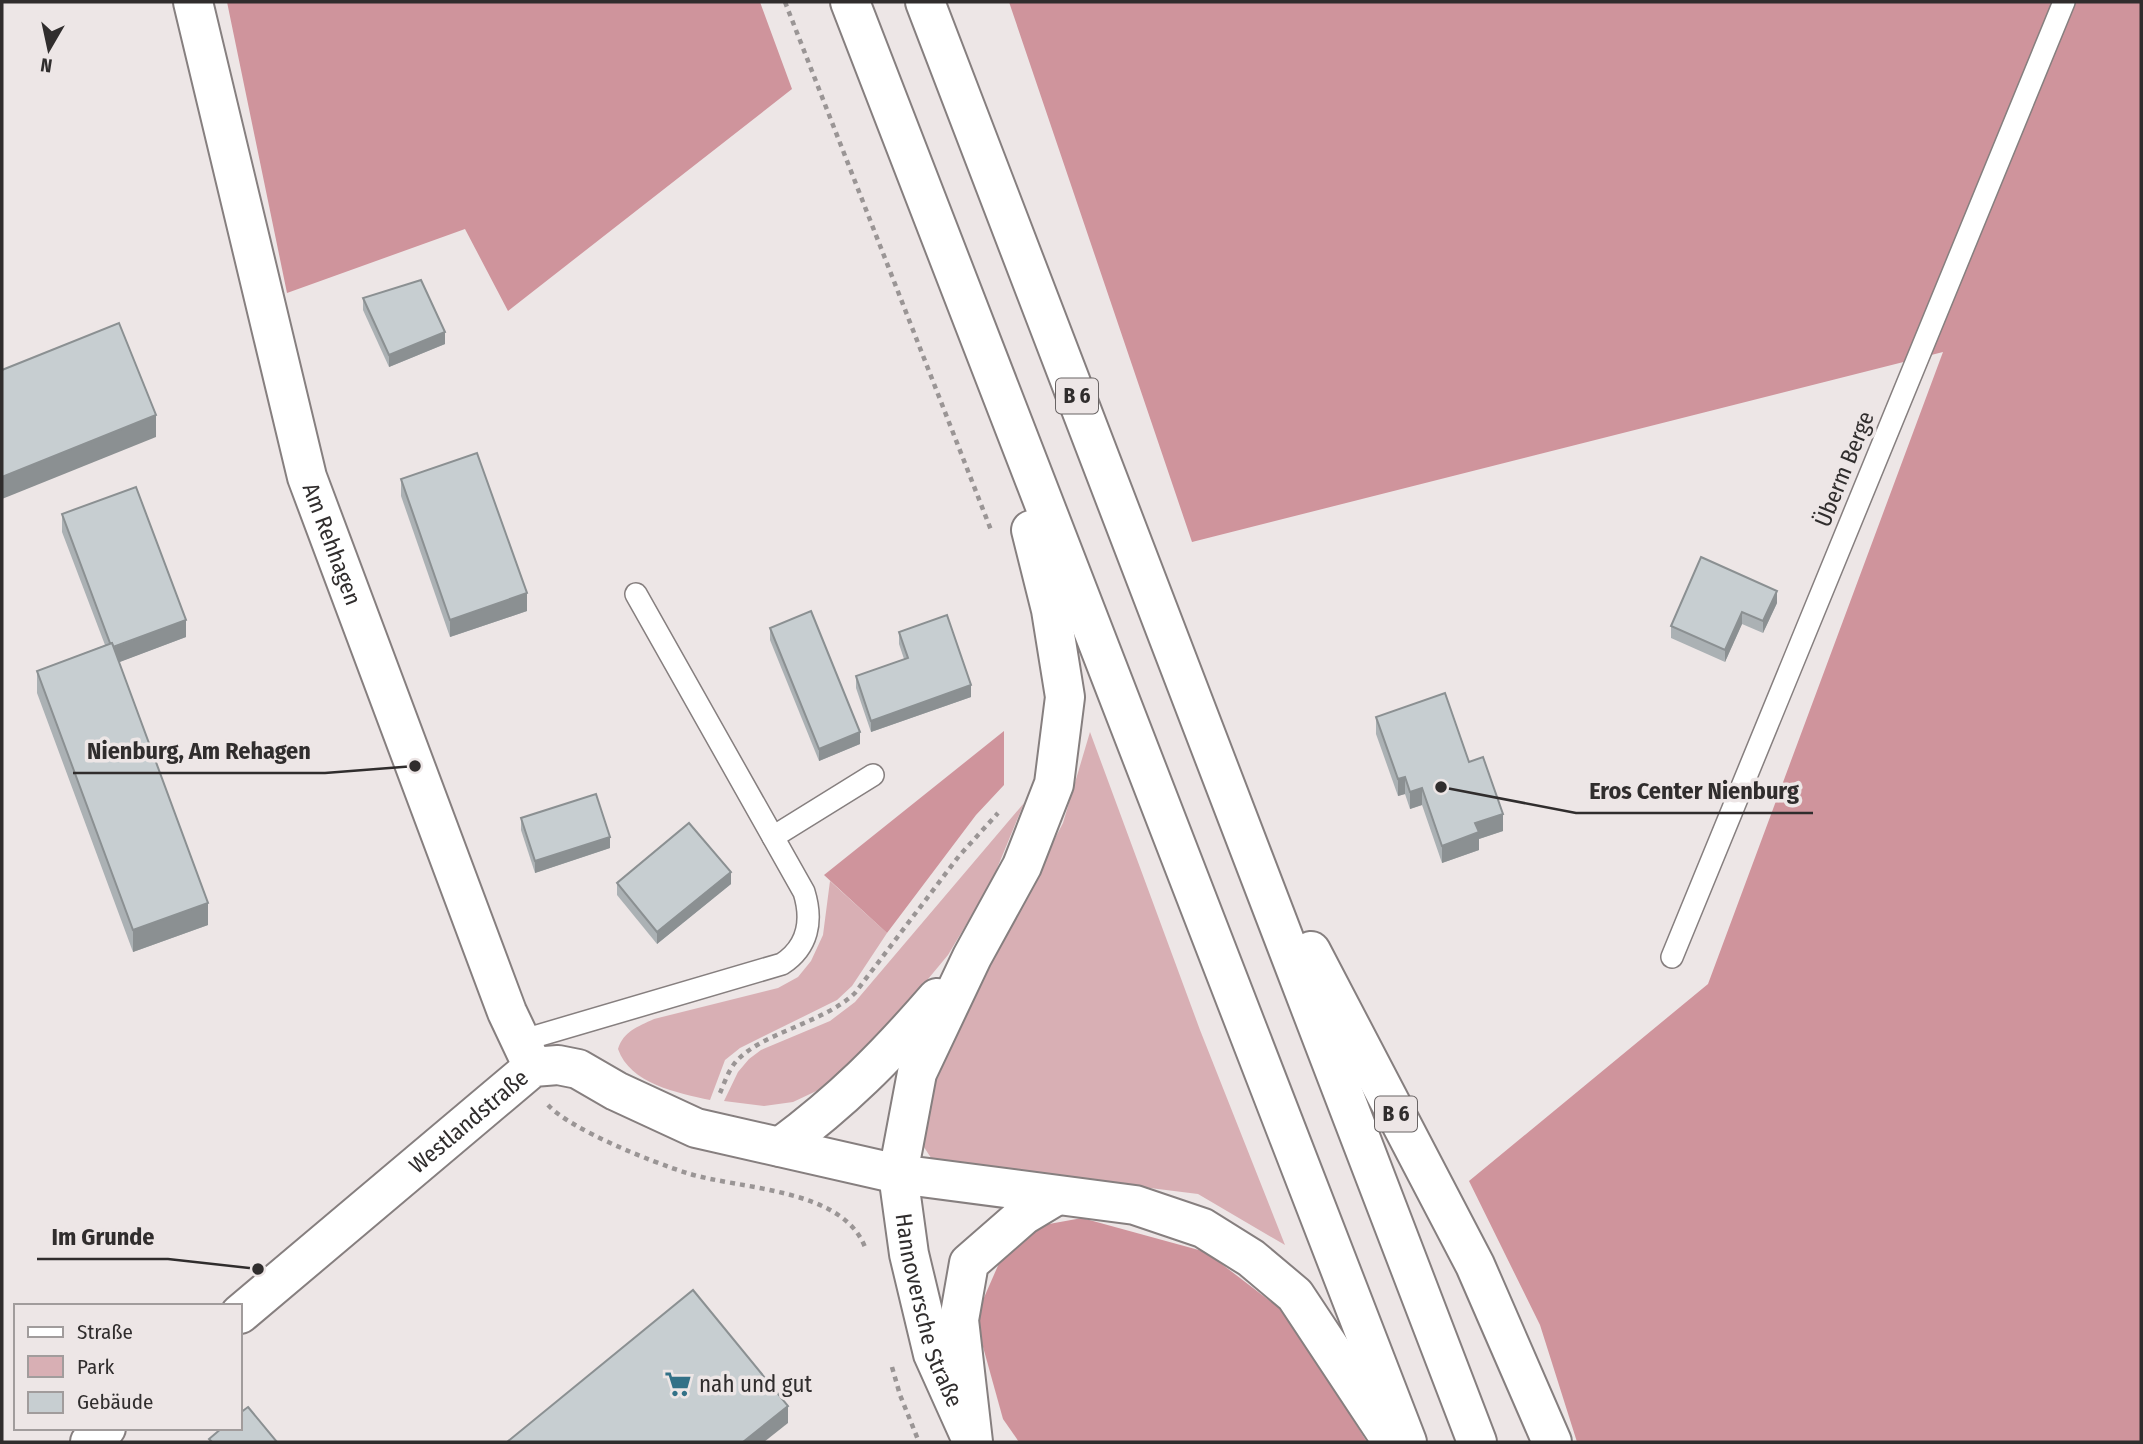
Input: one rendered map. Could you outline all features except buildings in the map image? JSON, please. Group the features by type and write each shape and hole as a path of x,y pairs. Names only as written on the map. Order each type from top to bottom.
{"main road":[{"name":"Am Rehhagen","path":"193,2 307,477 527,1054"},
{"path":"850,2 1407,1442"},
{"name":"B 6","path":"925,2 1477,1442"},
{"path":"780,1147 827,1111 886,1058 972,957 1023,866 1054,784 1065,697 1051,610 994,378"},
{"name":"B 6","path":"1228,790 1475,1265 1552,1442"},
{"name":"Hannoversche Straße","path":"972,957 917,1073 898,1174 909,1254 933,1354 973,1442"},
{"name":"Westlandstraße","path":"242,1312 527,1054 578,1069 616,1091 696,1128 898,1174 1054,1197 1135,1205 1203,1228 1251,1258 1295,1295 1392,1442"},
{"path":"973,1442 959,1320 969,1264 1024,1216 1054,1197"},
{"path":"90,1442 104,1430"}],"lane":[{"name":"Überm Berge","path":"1672,957 2064,2"},
{"path":"527,1054 782,964 794,956 808,930 808,905 773,837 636,594"},
{"path":"773,837 873,775"}],"path":[{"path":"786,2 993,536"},
{"path":"696,1128 716,1100 734,1064 749,1051 833,1010 855,993 959,856 1005,806"},
{"path":"688,1174 768,1190 827,1207 851,1225 863,1242 870,1262"},
{"path":"891,1361 900,1395 919,1442"}],"green space":[{"path":"1090,732 1200,1030 1285,1245 1198,1194 933,1161 922,1144 935,1083 1001,942 1063,823"},
{"path":"1024,803 991,883 948,955 899,1014 827,1086 793,1102 764,1106 724,1101 738,1072 749,1059 761,1050 830,1021 855,1002"},
{"path":"830,881 887,933 852,986 837,1000 740,1048 725,1060 710,1100 656,1085 633,1071 618,1049 624,1038 637,1027 654,1019 778,988 798,977 811,961 823,935"}],"shaded area":[{"path":"227,2 760,2 792,89 508,311 465,229 287,293"},
{"path":"1009,2 2141,2 2141,1442 1577,1442 1540,1325 1469,1181 1708,984 1943,352 1192,542"},
{"path":"1004,731 1004,785 976,815 887,933 824,875"},
{"path":"1082,1218 1206,1252 1287,1314 1367,1442 1019,1442 1003,1419 975,1318 1004,1252 1038,1226"}],"place":[{"name":"Nienburg, Am Rehagen","path":"415,766"},
{"name":"Eros Center Nienburg","path":"1441,787"},
{"name":"Im Grunde","path":"258,1269"},
{"name":"nah und gut","path":"678,1384"}]}
